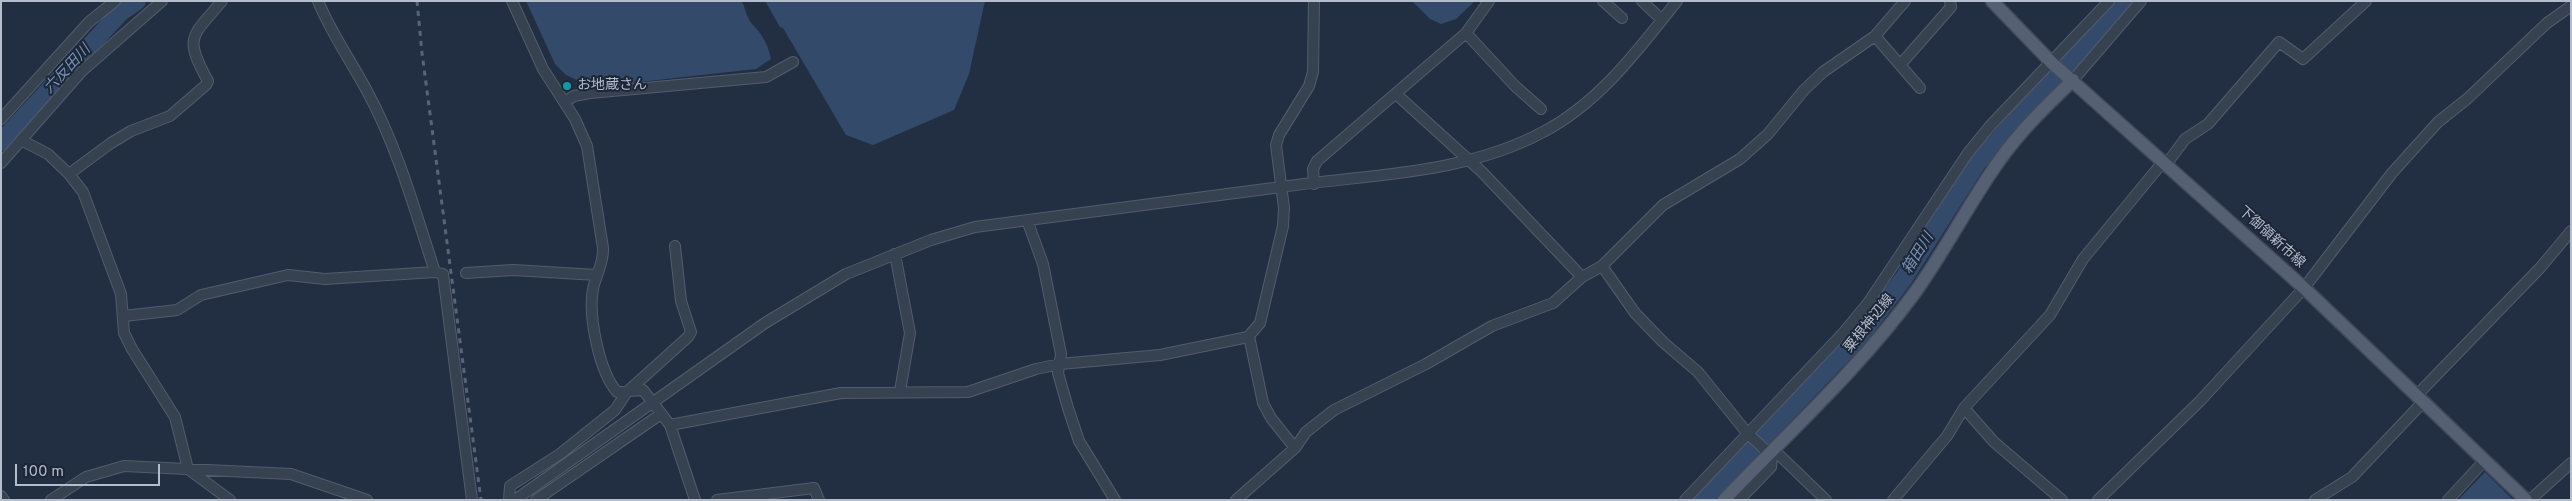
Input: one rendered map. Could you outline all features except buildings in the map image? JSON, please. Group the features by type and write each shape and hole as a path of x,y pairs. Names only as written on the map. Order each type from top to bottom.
{"main road":[{"name":"下御領新市線","path":"1992,1 2053,64 2304,288 2526,500"},
{"name":"粟根神辺線","path":"1724,500 1850,371 1896,317 1916,291 2000,160 2070,78"}],"street":[{"path":"1,118 89,22 115,1"},
{"path":"2,161 82,71 162,1"},
{"path":"69,174 124,135 170,116 206,86 208,81 194,56 192,47 197,32 222,1"},
{"path":"318,1 325,18 368,91 384,127 403,173 435,272"},
{"path":"512,1 543,69 582,132 590,164 604,260 593,289 592,311 600,356 617,392 643,390 670,425 695,500"},
{"path":"670,425 824,395 865,391 949,394 968,392 1036,369 1060,364 1160,355 1250,336 1260,324 1283,226 1284,208 1276,145 1279,135 1310,86 1313,72 1314,1"},
{"path":"1314,184 1313,169 1317,161 1466,32 1489,1"},
{"path":"1603,1 1622,18"},
{"path":"1642,1 1662,20"},
{"path":"515,500 773,318 846,274 931,240 975,226 1314,184 1470,161 1543,132 1573,112 1598,92 1622,68 1677,1"},
{"path":"1236,500 1294,448 1306,432 1334,410 1426,364 1492,326 1553,303 1582,277 1602,266 1663,205 1740,159 1768,134 1804,90 1823,72 1875,36 1905,1"},
{"path":"1900,65 1951,7 1950,1"},
{"path":"1684,500 1816,364 1868,303 1968,153 1990,126 2053,64 2108,1"},
{"path":"2070,78 2141,1"},
{"path":"1893,500 1947,436 1964,408 2050,315 2083,259 2186,139 2208,124 2279,42 2303,59 2366,1"},
{"path":"2098,500 2200,402 2304,288 2392,173 2432,130 2547,23 2571,6"},
{"path":"1466,32 1515,86 1541,109"},
{"path":"1875,36 1920,88"},
{"path":"564,102 574,96 590,93 766,76 793,62"},
{"path":"1396,94 1470,161 1582,277"},
{"path":"21,140 48,154 69,174 83,192 121,294 124,333 132,350 175,417 188,469 230,500"},
{"path":"1027,220 1043,264 1061,354 1058,373 1079,440 1115,500"},
{"path":"2315,500 2352,477 2420,398 2540,268 2571,231"},
{"path":"509,500 510,486 560,454 615,410 628,392 691,332 681,302 675,246"},
{"path":"896,254 910,332 900,391"},
{"path":"1602,266 1635,313 1663,342 1698,372 1748,434 1771,451 1826,500"},
{"path":"466,273 513,270 597,275"},
{"path":"124,316 177,310 201,295 288,275 324,279 435,272 443,274 472,500"},
{"path":"1250,336 1263,403 1270,418 1294,448"},
{"path":"1964,408 1994,442 2062,500"},
{"path":"536,500 661,414"},
{"path":"1739,500 1771,467 1771,451"},
{"path":"2448,500 2485,460"},
{"path":"2530,500 2571,463"},
{"path":"51,500 86,477 124,466 291,474 367,500"},
{"path":"717,500 814,488 819,500"},
{"path":"1,496 4,500"}],"water":[{"path":"526,1 742,1 750,22 766,44 771,59 756,69 621,84 583,83 566,75 555,64"},
{"path":"765,1 985,1 969,74 954,110 873,145 846,135"},
{"path":"1412,1 1475,1 1456,19 1441,24 1430,19"},
{"path":"2485,472 2513,500 2458,500"}],"waterway":[{"name":"六反田川","path":"1,142 121,12 137,1"},
{"name":"箱田川","path":"1703,500 1859,337 1904,278 1977,163 2125,1"}],"railway":[{"path":"417,1 422,53 481,500"}],"place":[{"name":"お地蔵さん","path":"567,86"}]}
